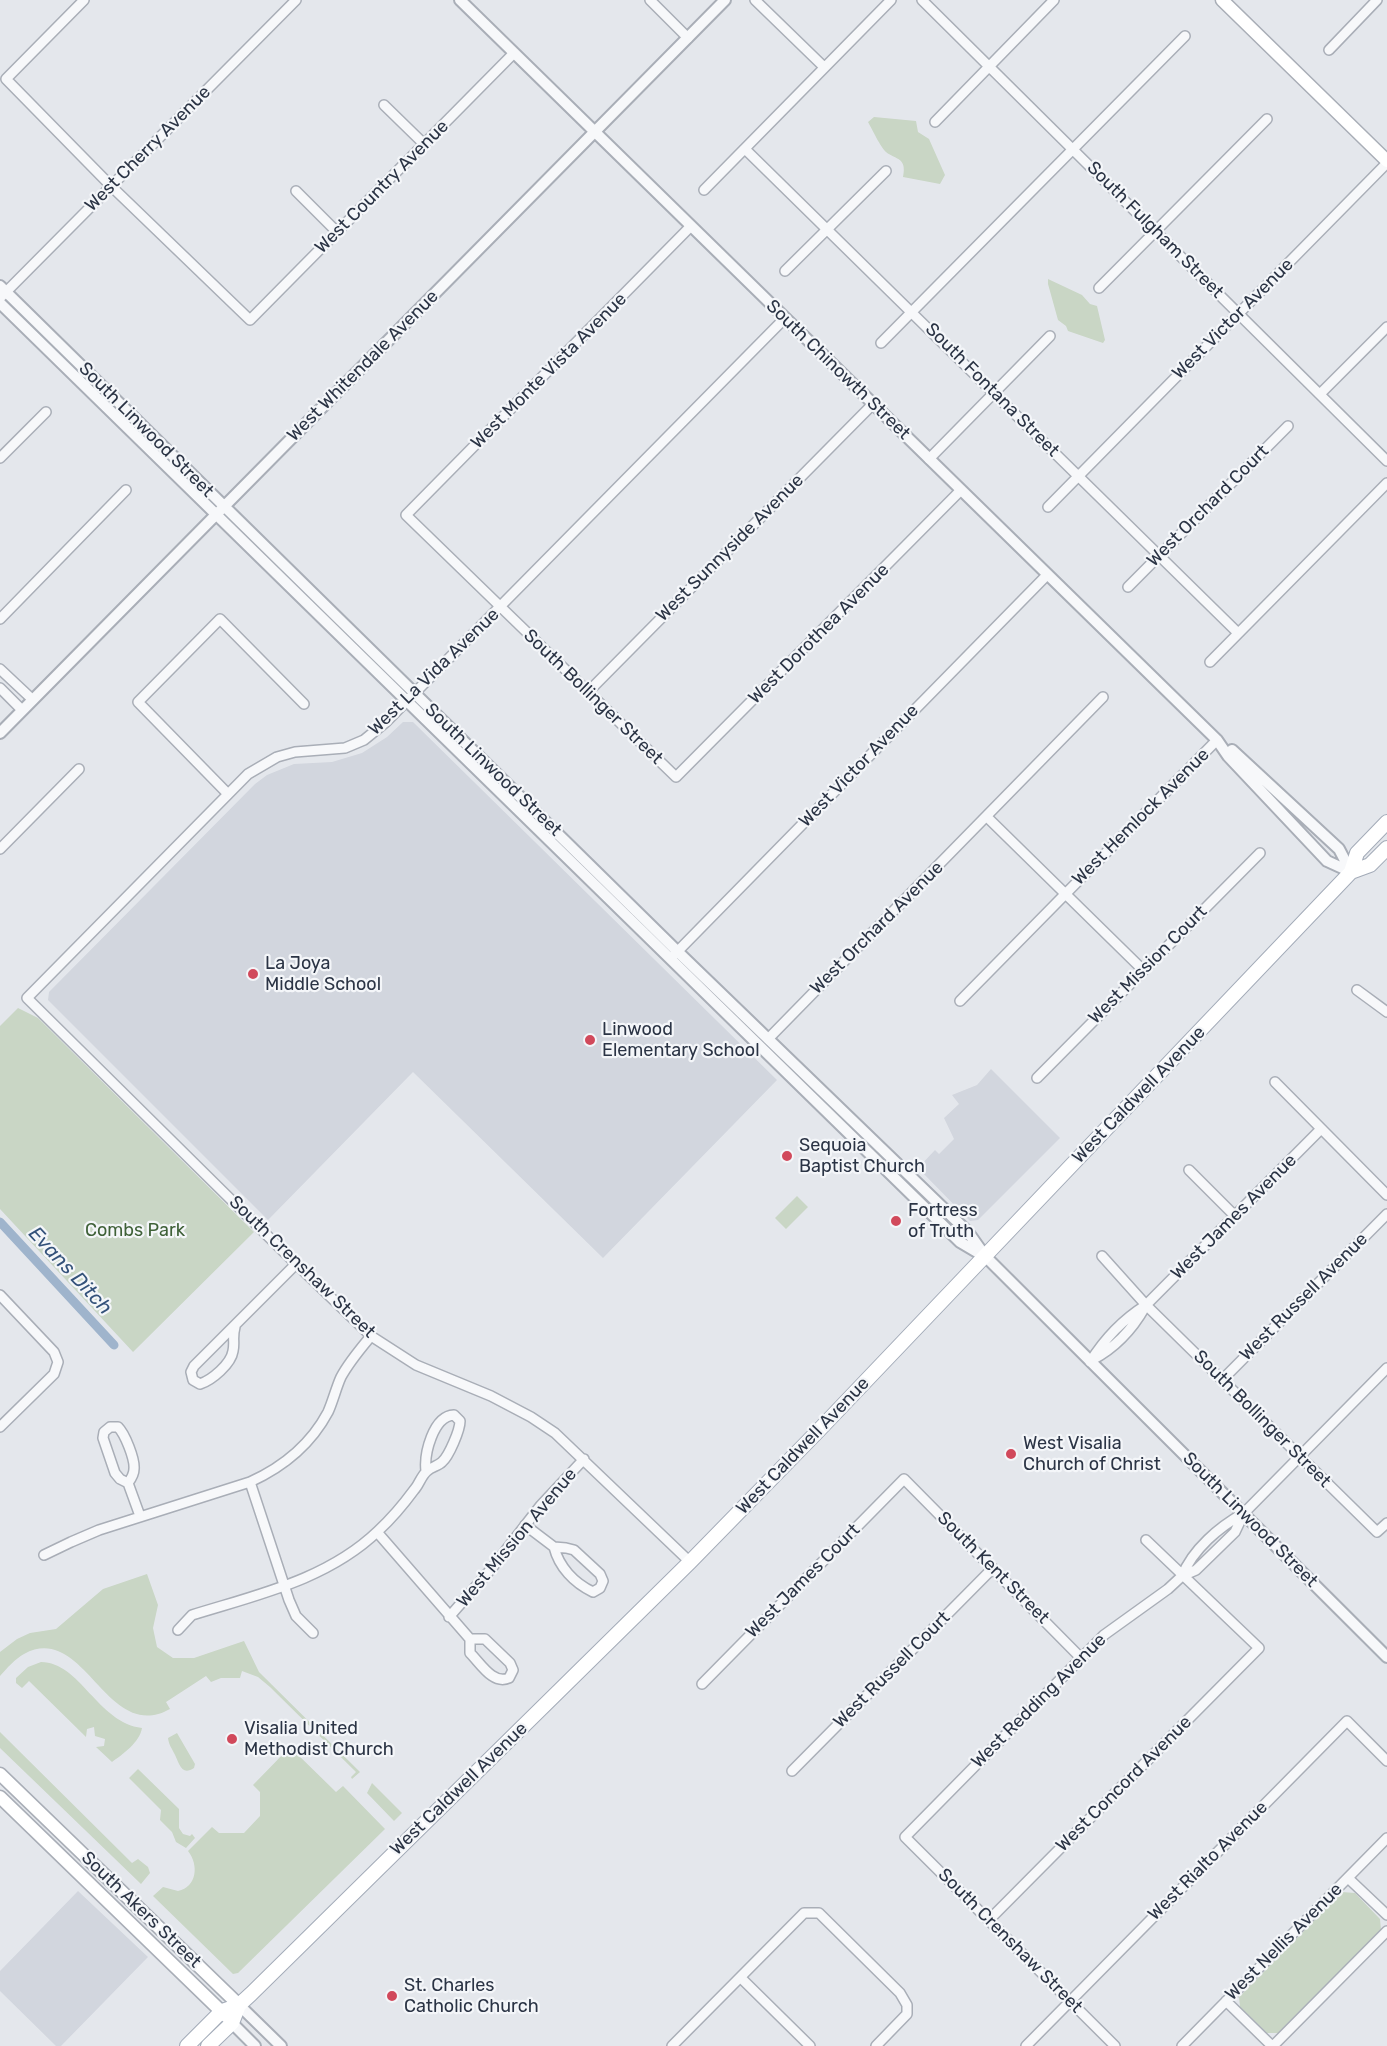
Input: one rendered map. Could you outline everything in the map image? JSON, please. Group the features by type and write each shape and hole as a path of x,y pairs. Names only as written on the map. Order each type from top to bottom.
{"main road":[{"path":"1222,0 1387,162"},
{"name":"West Caldwell Avenue","path":"188,2046 222,2012 239,2005 690,1562 1351,872 1357,853 1387,822"},
{"name":"West Caldwell Avenue","path":"1351,872 1370,866 1387,848"},
{"name":"South Akers Street","path":"0,1774 239,2005"},
{"name":"South Akers Street","path":"0,1797 232,2023"},
{"name":"West Caldwell Avenue","path":"208,2046 232,2023 239,2005"}],"street":[{"path":"84,0 6,79 111,186"},
{"name":"West Cherry Avenue","path":"2,295 296,0"},
{"name":"South Chinowth Street","path":"460,0 1217,740 1340,849 1351,872"},
{"path":"650,0 688,38"},
{"name":"West Whitendale Avenue","path":"0,733 725,0"},
{"path":"755,0 824,67"},
{"path":"704,190 891,0"},
{"name":"South Fulgham Street","path":"922,0 1387,461"},
{"path":"935,122 1054,0"},
{"path":"1329,50 1377,0"},
{"path":"880,343 1185,36"},
{"name":"West Country Avenue","path":"111,186 250,320 514,53"},
{"path":"384,105 424,144"},
{"path":"1099,288 1267,119"},
{"name":"South Fontana Street","path":"745,149 1238,633"},
{"name":"West Victor Avenue","path":"1048,507 1387,162"},
{"path":"785,271 886,171"},
{"path":"296,191 338,232"},
{"name":"West Monte Vista Avenue","path":"406,515 692,226"},
{"name":"South Linwood Street","path":"2,295 410,697 594,869 714,1001 960,1242 985,1256"},
{"name":"West La Vida Avenue","path":"27,998 248,774 277,757 295,752 345,748 364,740 386,722 785,318"},
{"path":"1320,394 1387,327"},
{"path":"929,459 1050,336"},
{"name":"West Sunnyside Avenue","path":"588,692 873,404"},
{"path":"0,458 46,412"},
{"name":"West Orchard Court","path":"1128,587 1288,426"},
{"path":"1209,662 1387,483"},
{"path":"0,619 126,490"},
{"name":"West Dorothea Avenue","path":"676,777 961,490"},
{"name":"South Bollinger Street","path":"406,515 676,777"},
{"name":"West Victor Avenue","path":"674,955 1047,574"},
{"path":"228,794 138,702 220,619 304,704"},
{"path":"0,669 33,700"},
{"path":"0,688 22,710"},
{"name":"South Linwood Street","path":"410,697 519,811 768,1039 968,1232 985,1256 1089,1362 1387,1657"},
{"path":"1103,697 987,817 1143,970"},
{"name":"South Chinowth Street","path":"1217,740 1228,756 1327,861 1351,872"},
{"name":"West Hemlock Avenue","path":"960,1001 1217,740"},
{"path":"0,849 79,769"},
{"path":"519,811 529,812 578,859 594,869"},
{"name":"West Orchard Avenue","path":"768,1039 987,817"},
{"name":"West Mission Court","path":"1036,1078 1260,853"},
{"path":"1357,990 1387,1012"},
{"name":"South Crenshaw Street","path":"27,998 371,1336 416,1365 491,1396 531,1417 555,1433 690,1562"},
{"path":"714,1001 758,1036 768,1039"},
{"path":"1275,1082 1387,1195"},
{"name":"West James Avenue","path":"1089,1362 1102,1342 1129,1315 1146,1305 1321,1129"},
{"path":"1190,1170 1235,1215"},
{"name":"West Russell Avenue","path":"1222,1380 1387,1215"},
{"name":"South Bollinger Street","path":"1102,1256 1146,1305 1377,1532 1387,1522"},
{"path":"235,1327 231,1358 208,1381 200,1384 193,1380 191,1372 194,1366 296,1264"},
{"path":"0,1295 54,1352 58,1362 54,1374 0,1427"},
{"path":"44,1555 71,1542 140,1516 250,1482 294,1456 312,1436 328,1411 342,1376 371,1336"},
{"name":"West Redding Avenue","path":"905,1837 1104,1635 1168,1589 1182,1576 1189,1560 1226,1523 1244,1513 1387,1368"},
{"path":"178,1630 192,1616 284,1586 332,1565 377,1532 416,1488 426,1471 445,1459 460,1428 460,1421 454,1415 446,1416 441,1420 426,1449 426,1471"},
{"path":"128,1483 135,1466 124,1432 118,1427 110,1427 104,1432 103,1438 115,1473 128,1483 140,1516"},
{"name":"West Mission Avenue","path":"449,1617 541,1505 584,1459"},
{"name":"South Kent Street","path":"904,1479 1081,1658"},
{"name":"West James Court","path":"702,1684 904,1479"},
{"path":"250,1482 296,1616 314,1633"},
{"path":"525,1525 554,1547 574,1550 600,1574 603,1581 600,1588 593,1592 585,1588 561,1566 554,1547"},
{"path":"377,1532 470,1639 470,1653 495,1679 502,1681 509,1678 513,1670 510,1663 485,1639 470,1639"},
{"path":"1146,1540 1182,1576"},
{"name":"West Russell Court","path":"792,1771 993,1568"},
{"name":"West Concord Avenue","path":"989,1920 1259,1647 1182,1576"},
{"name":"West Rialto Avenue","path":"1026,2046 1347,1721 1387,1761"},
{"name":"South Crenshaw Street","path":"905,1837 1115,2046"},
{"name":"West Nellis Avenue","path":"1182,2046 1387,1838"},
{"path":"1348,1878 1387,1915"},
{"path":"672,2046 804,1913 811,1912 819,1913 900,1993 907,2005 907,2014 876,2046"},
{"path":"1226,2001 1272,2046 1387,1931"},
{"path":"741,1978 810,2046"},
{"name":"South Akers Street","path":"239,2005 281,2046"},
{"name":"South Akers Street","path":"232,2023 255,2046"}],"shaded area":[{"name":"La Joya Middle School","path":"403,722 413,722 777,1080 603,1258 413,1072 268,1220 48,1000 49,992 255,784 267,775 294,764 332,762 362,753 387,737"},
{"path":"991,1069 1060,1138 978,1220 970,1221 918,1168 935,1150 939,1154 954,1139 944,1118 959,1104 952,1095 977,1085"},
{"path":"78,1891 148,1957 61,2046 56,2046 0,1991 0,1971"}],"green space":[{"path":"874,117 916,121 918,132 929,139 945,175 940,184 903,177 902,162 884,150 868,122"},
{"path":"1048,279 1082,295 1090,304 1097,306 1105,340 1103,343 1068,331 1066,326 1058,320"},
{"name":"Combs Park","path":"18,1008 38,1018 254,1232 133,1352 0,1209 0,1026"},
{"path":"797,1196 808,1207 786,1229 775,1218"},
{"path":"147,1574 158,1605 153,1628 157,1647 173,1658 194,1658 244,1641 259,1672 360,1772 352,1779 351,1777 356,1772 270,1687 258,1677 242,1671 240,1678 221,1678 211,1682 206,1676 166,1702 170,1709 148,1716 129,1711 112,1699 80,1666 64,1654 45,1648 24,1654 0,1676 0,1652 17,1639 30,1633 56,1629 103,1589"},
{"path":"41,1662 55,1665 67,1672 113,1716 127,1724 142,1728 134,1743 112,1762 96,1747 104,1746 105,1739 95,1736 94,1727 87,1729 86,1737 29,1681 22,1688 16,1683 16,1678 28,1667"},
{"path":"0,1732 132,1863 138,1859 148,1867 150,1873 141,1884 0,1748"},
{"path":"177,1733 195,1764 190,1770 183,1770 169,1742 168,1738"},
{"path":"290,1747 336,1792 343,1786 385,1829 238,1973 233,1974 153,1896 163,1887 178,1891 189,1885 195,1869 188,1851 212,1827 219,1833 244,1833 260,1816 260,1792 253,1785"},
{"path":"138,1769 179,1809 179,1828 183,1834 190,1836 192,1834 195,1838 186,1848 176,1842 172,1832 160,1820 161,1810 129,1778"},
{"path":"372,1783 402,1813 394,1821 367,1793"},
{"path":"1342,1892 1355,1893 1380,1919 1381,1930 1278,2033 1267,2033 1240,2007 1239,1997"}],"waterway":[{"name":"Evans Ditch","path":"0,1222 114,1345"}],"place":[{"name":"La Joya Middle School","path":"253,974"},
{"name":"Linwood Elementary School","path":"590,1040"},
{"name":"Sequoia Baptist Church","path":"787,1156"},
{"name":"Fortress of Truth","path":"896,1221"},
{"name":"West Visalia Church of Christ","path":"1011,1454"},
{"name":"Visalia United Methodist Church","path":"232,1739"},
{"name":"St. Charles Catholic Church","path":"392,1996"}]}
